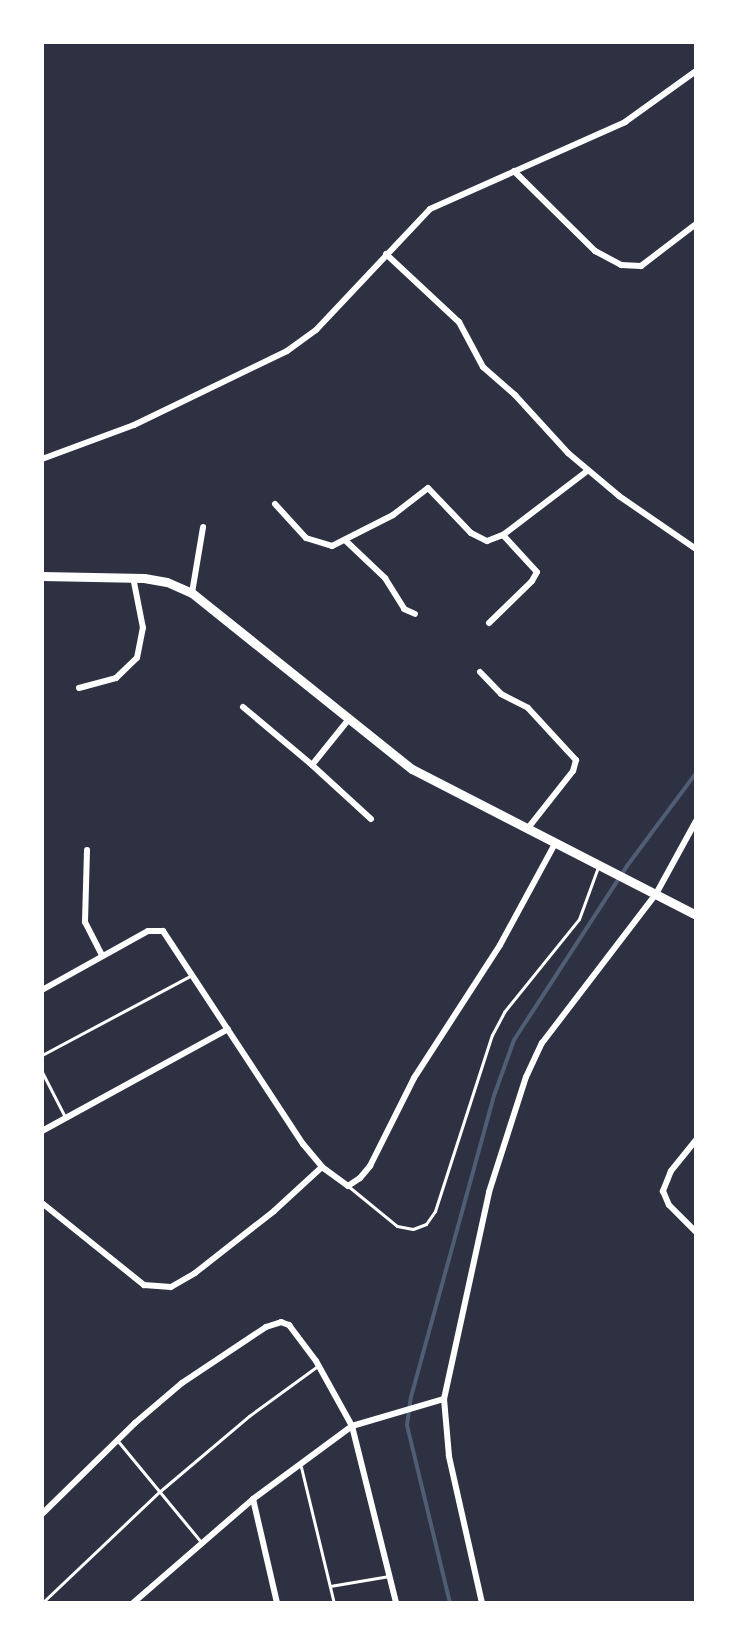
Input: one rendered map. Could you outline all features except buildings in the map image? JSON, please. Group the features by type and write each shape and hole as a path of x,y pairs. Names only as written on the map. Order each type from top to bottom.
{"main road":[{"path":"42,576 133,577 167,582 192,593 412,769 696,915"}],"street":[{"path":"42,459 120,431 287,351 316,330 430,209 634,117 696,71"},
{"path":"514,171 595,251 621,265 641,266 696,224"},
{"path":"386,254 459,322 483,367 587,471 696,549"},
{"path":"275,504 306,538 325,546 346,541 393,515 428,488 479,539 487,541 503,535 587,471"},
{"path":"192,593 203,527"},
{"path":"489,623 532,581 537,572 503,535"},
{"path":"346,541 385,578 404,609 415,614"},
{"path":"79,688 116,678 137,658 143,628 133,577"},
{"path":"480,672 501,694 528,708 576,760 576,767 528,828"},
{"path":"243,707 371,819"},
{"path":"312,765 349,719"},
{"path":"482,1603 449,1456 444,1399 489,1192 532,1062 551,1029 652,892 696,821"},
{"path":"42,990 157,928 170,937 303,1144 322,1167 348,1186 370,1166 414,1078 500,945 556,842"},
{"path":"87,850 85,922 102,955"},
{"path":"42,1131 228,1029"},
{"path":"696,1140 671,1171 663,1191 669,1205 696,1232"},
{"path":"42,1203 144,1285 171,1287 262,1220 322,1167"},
{"path":"42,1514 117,1440 182,1383 220,1355 274,1324 289,1325 319,1365 352,1426 396,1603"},
{"path":"133,1603 253,1499 352,1426 384,1414 444,1399"},
{"path":"253,1499 277,1603"}],"lane":[{"path":"348,1186 397,1226 413,1229 426,1224 435,1211 492,1035 504,1012 579,919 600,863"},
{"path":"42,1055 194,975"},
{"path":"42,1072 65,1117"},
{"path":"42,1603 159,1492 249,1416 319,1365"},
{"path":"117,1440 201,1542"},
{"path":"300,1462 334,1603"},
{"path":"330,1586 389,1576"}],"waterway":[{"path":"450,1603 407,1425 411,1397 495,1093 514,1040 627,866 696,773"}]}
